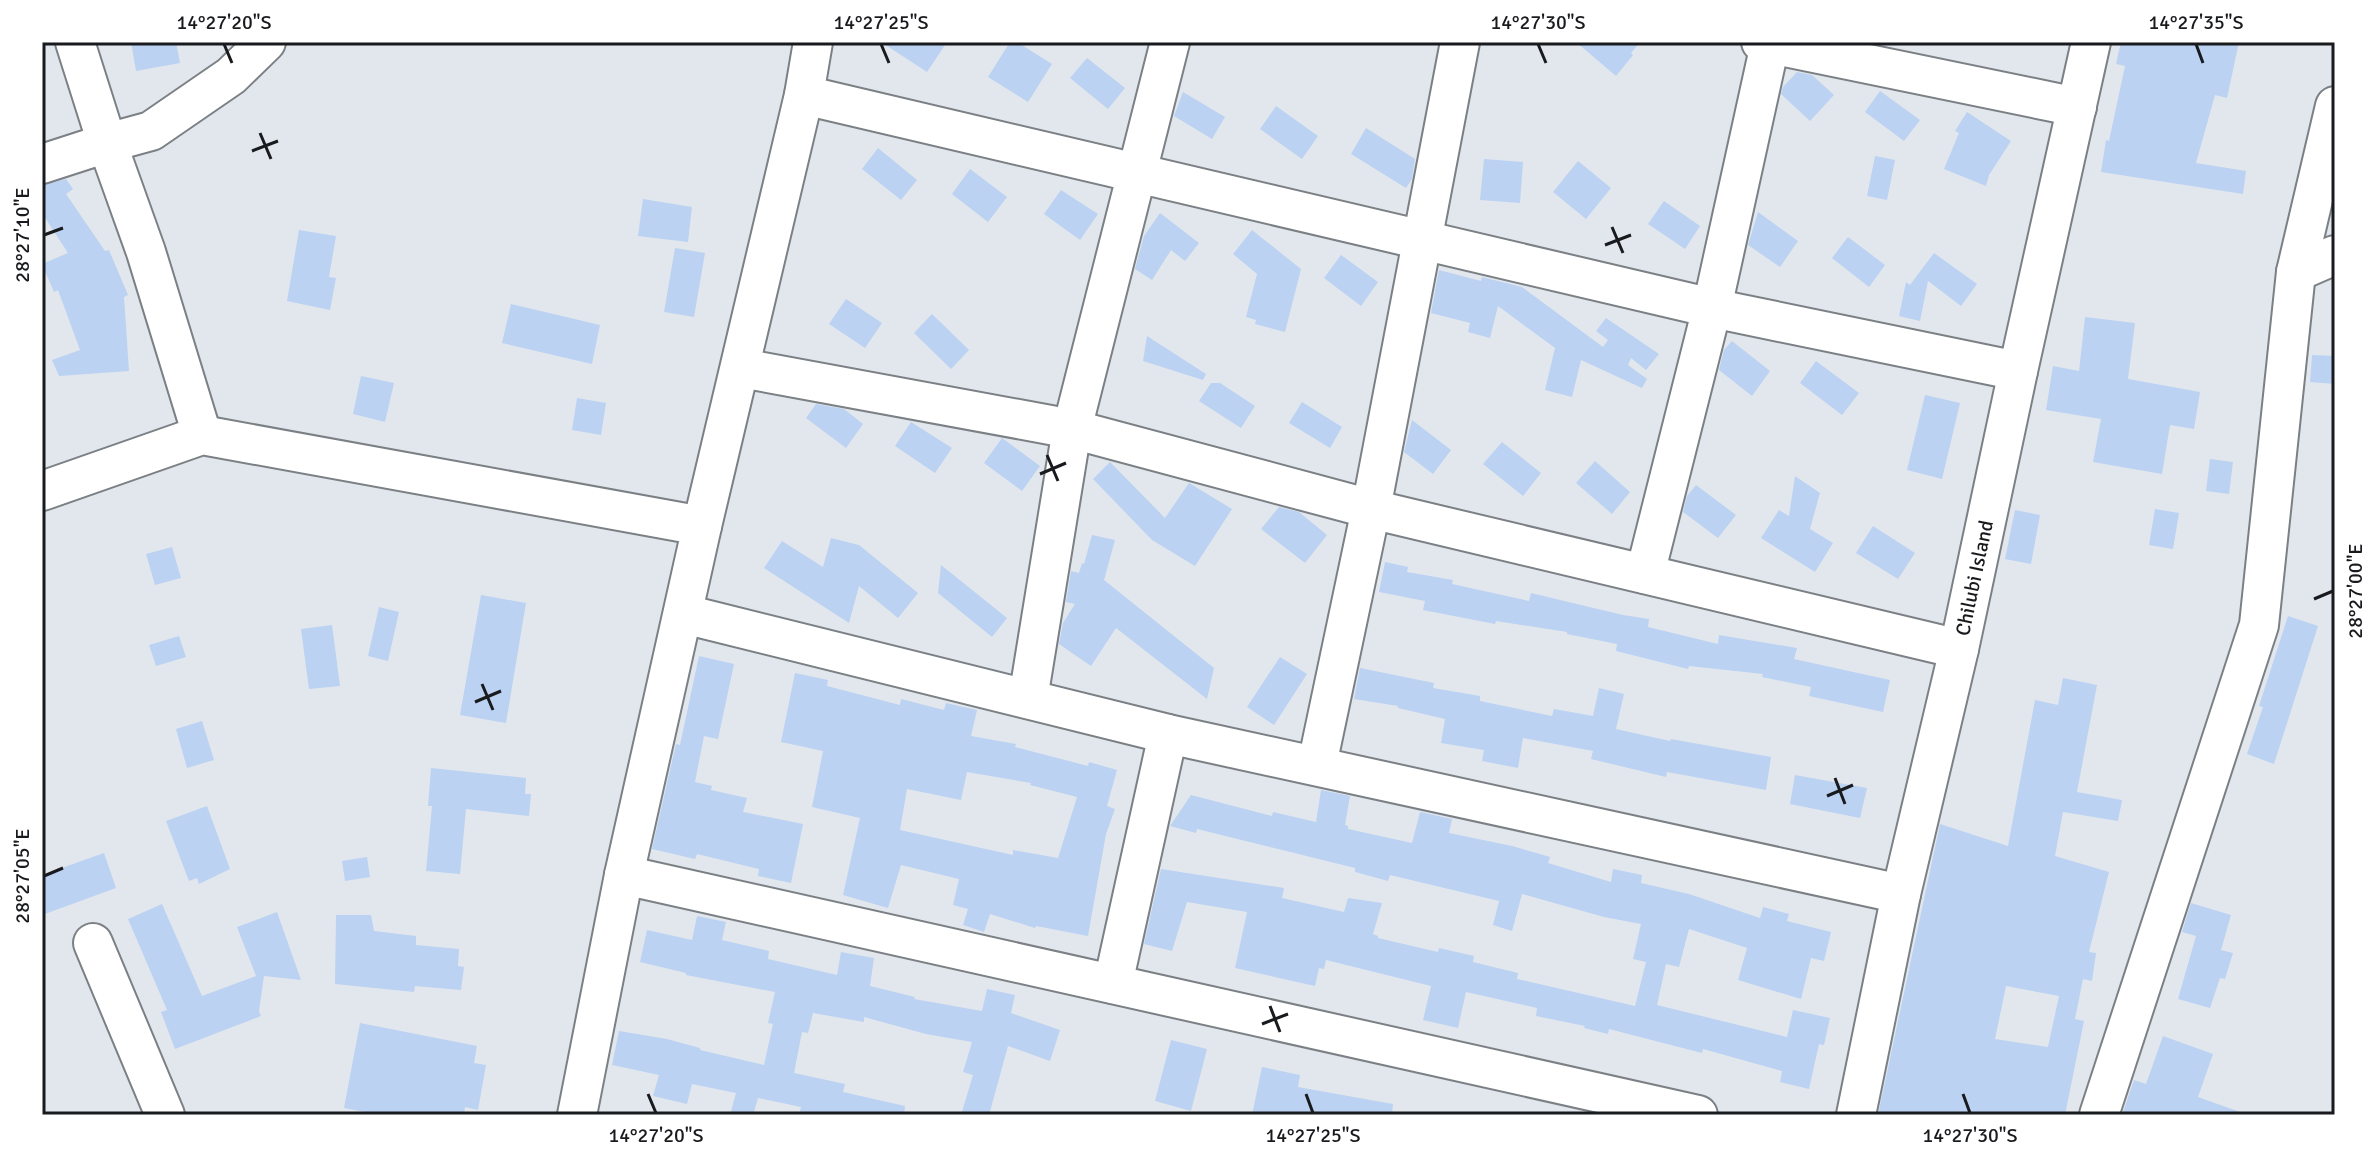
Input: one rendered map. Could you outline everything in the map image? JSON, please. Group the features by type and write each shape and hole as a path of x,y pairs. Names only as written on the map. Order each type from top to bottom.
{"street":[{"path":"75,42 146,252 202,435"},
{"path":"42,164 151,131 231,76 266,42"},
{"path":"577,1115 624,875 702,526 804,95 813,42"},
{"path":"1028,699 1072,429 1170,42"},
{"path":"1317,765 1371,509 1460,42"},
{"name":"Chilubi Island","path":"1856,1115 1901,894 1959,649 2091,42"},
{"path":"1645,574 1712,308 1766,43 2077,107"},
{"path":"804,95 1712,308 2018,371"},
{"path":"2099,1115 2259,625 2296,272 2335,106"},
{"path":"2296,272 2335,255"},
{"path":"741,368 1072,429 1371,509 1959,649"},
{"path":"42,491 202,435 702,526"},
{"path":"684,614 1168,734 1901,894"},
{"path":"1113,984 1168,734"},
{"path":"624,875 1698,1115"},
{"path":"93,943 165,1115"}],"building":[{"path":"131,42 176,42 180,63 136,71"},
{"path":"881,42 947,42 927,72"},
{"path":"1010,42 1017,42 1052,64 1028,102 988,77"},
{"path":"1576,42 1640,42 1616,76"},
{"path":"2121,42 2239,42 2227,98 2215,95 2196,163 2246,171 2243,194 2101,172 2125,66 2116,64"},
{"path":"1087,58 1125,88 1108,109 1070,78"},
{"path":"1797,72 1812,75 1834,95 1810,121 1781,94 1783,87"},
{"path":"1880,91 1920,120 1904,141 1865,112"},
{"path":"1183,92 1225,117 1212,139 1174,116"},
{"path":"1276,106 1318,136 1302,159 1260,129"},
{"path":"1967,112 2011,141 1989,175 1986,186 1944,169 1959,133 1955,131"},
{"path":"1366,128 1415,159 1412,179 1406,188 1351,154"},
{"path":"878,148 917,180 901,200 862,169"},
{"path":"1875,156 1895,160 1887,200 1867,196"},
{"path":"1484,159 1523,162 1520,203 1480,200"},
{"path":"1578,161 1611,188 1586,219 1553,192"},
{"path":"970,169 1007,197 988,222 952,194"},
{"path":"66,179 73,189 66,194 105,251 109,250 128,295 124,297 129,371 59,376 52,360 80,350 58,290 54,292 42,264 68,253 42,213 42,185"},
{"path":"1061,190 1098,214 1080,240 1044,214"},
{"path":"643,199 692,207 688,242 638,236"},
{"path":"1664,201 1700,226 1685,249 1648,224"},
{"path":"1758,212 1798,241 1780,267 1748,245"},
{"path":"1160,213 1199,243 1185,261 1171,250 1152,280 1135,269 1144,236"},
{"path":"299,230 336,236 329,277 336,278 330,310 287,301"},
{"path":"1252,230 1301,269 1285,332 1255,324 1256,320 1246,317 1257,274 1233,254"},
{"path":"1848,237 1885,265 1869,287 1832,258"},
{"path":"675,248 705,253 694,317 664,312"},
{"path":"1934,253 1977,284 1961,306 1928,281 1920,321 1899,316 1906,282 1910,285"},
{"path":"1341,255 1378,282 1361,306 1324,278"},
{"path":"1439,270 1522,287 1603,347 1608,340 1596,331 1606,318 1659,354 1646,370 1631,358 1628,365 1647,379 1642,388 1581,360 1572,397 1545,390 1555,348 1498,306 1490,338 1468,332 1470,323 1431,313"},
{"path":"846,299 882,323 865,348 829,324"},
{"path":"511,304 600,325 592,364 502,343"},
{"path":"932,314 969,350 951,369 914,333"},
{"path":"2085,317 2135,323 2128,379 2200,392 2194,429 2170,425 2162,474 2093,462 2101,419 2046,410 2053,366 2079,371"},
{"path":"1147,336 1206,374 1203,380 1143,361"},
{"path":"1732,341 1770,371 1752,396 1719,370 1724,350"},
{"path":"2312,355 2335,356 2335,384 2310,382"},
{"path":"1816,361 1859,393 1842,415 1800,383"},
{"path":"361,376 394,383 385,422 353,414"},
{"path":"1211,383 1220,383 1255,406 1241,428 1199,401"},
{"path":"1925,395 1960,403 1942,479 1907,470"},
{"path":"577,398 606,403 601,435 572,430"},
{"path":"1302,402 1342,427 1330,448 1289,423"},
{"path":"816,404 844,409 863,424 846,448 806,418"},
{"path":"1412,420 1451,450 1433,474 1404,452"},
{"path":"911,422 952,448 935,473 895,446"},
{"path":"1002,438 1040,466 1022,491 984,463"},
{"path":"1502,442 1541,473 1523,496 1483,464"},
{"path":"2210,459 2233,462 2229,494 2206,491"},
{"path":"1595,461 1630,492 1612,514 1576,483"},
{"path":"1110,462 1165,518 1189,483 1232,509 1195,566 1152,540 1093,479"},
{"path":"1795,476 1820,493 1810,529 1833,543 1815,572 1761,538 1779,510 1789,516"},
{"path":"1696,485 1736,515 1718,538 1683,512 1687,496"},
{"path":"1279,507 1299,512 1327,535 1305,563 1261,529"},
{"path":"2155,509 2179,513 2173,549 2149,545"},
{"path":"2015,510 2040,515 2031,564 2005,559"},
{"path":"1873,526 1915,553 1898,579 1856,553"},
{"path":"1092,535 1115,540 1104,580 1214,668 1207,699 1116,628 1091,666 1059,644 1063,623 1075,604 1066,602 1071,571 1079,573"},
{"path":"831,538 859,545 918,593 898,618 859,586 849,623 764,568 782,541 823,567"},
{"path":"172,547 181,578 155,585 146,554"},
{"path":"1385,562 1408,567 1407,572 1453,580 1452,584 1529,601 1531,593 1649,619 1648,627 1718,644 1719,635 1797,648 1794,659 1890,680 1883,712 1809,696 1811,687 1762,677 1763,674 1689,666 1688,669 1616,651 1617,644 1567,632 1496,621 1495,624 1423,610 1425,601 1379,592"},
{"path":"941,565 1007,618 992,637 938,593"},
{"path":"481,595 526,603 506,723 460,715"},
{"path":"379,607 399,612 388,661 368,656"},
{"path":"2288,616 2318,626 2274,764 2247,754"},
{"path":"332,625 340,686 309,689 301,629"},
{"path":"179,636 186,657 156,666 149,645"},
{"path":"699,656 734,664 718,739 704,736 695,782 712,786 711,790 747,798 743,812 803,824 791,883 758,876 759,869 697,854 695,859 652,849 676,744 680,745"},
{"path":"1280,657 1307,674 1274,725 1247,707"},
{"path":"1360,668 1434,683 1433,688 1480,696 1480,701 1552,716 1554,709 1593,716 1599,688 1624,694 1616,729 1771,757 1766,790 1667,772 1666,777 1591,759 1593,751 1523,738 1518,768 1482,761 1484,750 1441,743 1445,719 1398,706 1354,699"},
{"path":"795,673 828,680 827,686 900,705 901,699 944,710 946,703 977,710 971,736 1016,744 1015,747 1088,766 1089,762 1117,770 1107,806 1115,809 1106,834 1088,936 1035,928 990,914 984,932 963,925 968,909 953,905 959,879 901,865 888,908 843,895 860,818 812,807 823,751 781,742","holes":["967,772 1031,783 1077,797 1058,858 1013,850 1013,855 900,830 907,789 961,800"]},
{"path":"2063,678 2097,685 2077,792 2122,800 2118,821 2063,812 2055,856 2109,872 2089,952 2096,953 2092,981 2083,979 2075,1019 2084,1021 2065,1115 1878,1115 1940,824 2008,846 2035,700 2058,705","holes":["2006,986 2059,996 2048,1047 1995,1039"]},
{"path":"202,721 214,760 187,768 176,729"},
{"path":"431,768 526,778 525,794 531,794 529,816 466,809 460,874 426,871 432,806 428,806"},
{"path":"1795,775 1867,788 1860,818 1790,804"},
{"path":"1321,790 1350,796 1345,825 1348,829 1412,843 1420,812 1452,819 1449,833 1550,857 1548,863 1611,882 1613,869 1642,875 1641,883 1689,894 1760,918 1763,907 1789,914 1787,921 1831,932 1824,961 1811,958 1801,999 1738,980 1747,948 1689,929 1679,967 1666,964 1657,1005 1787,1037 1793,1010 1830,1018 1824,1045 1819,1044 1809,1089 1780,1082 1782,1071 1703,1049 1702,1053 1609,1029 1608,1034 1536,1016 1537,1008 1466,992 1458,1028 1423,1020 1431,986 1326,960 1324,969 1319,968 1315,986 1235,968 1247,912 1187,902 1172,951 1144,944 1161,869 1284,888 1282,898 1344,912 1348,898 1382,903 1373,934 1378,938 1438,952 1439,948 1474,956 1473,962 1518,973 1517,979 1635,1006 1646,962 1633,959 1641,924 1522,894 1512,931 1493,925 1499,901 1390,875 1388,881 1355,872 1355,868 1197,829 1196,833 1170,826 1191,795 1272,816 1273,812 1316,822"},
{"path":"207,806 230,869 199,884 197,878 189,881 166,821"},
{"path":"104,853 116,888 42,915 42,875"},
{"path":"367,857 370,877 345,881 342,861"},
{"path":"2191,903 2231,915 2221,950 2233,953 2225,979 2220,978 2210,1008 2178,999 2196,936 2182,932"},
{"path":"162,904 202,996 256,976 237,927 277,912 301,980 264,976 261,1016 175,1049 161,1012 167,1010 128,919"},
{"path":"336,915 371,915 374,931 416,936 416,945 459,949 458,966 464,967 461,990 415,986 414,992 335,984"},
{"path":"697,916 726,922 722,940 769,951 768,959 837,975 841,952 874,958 870,986 914,999 982,1011 987,989 1015,995 1011,1013 1060,1030 1050,1061 1008,1046 989,1115 961,1115 973,1075 963,1072 972,1042 926,1034 864,1017 864,1022 813,1013 808,1033 802,1032 794,1073 845,1084 843,1092 905,1106 904,1115 799,1115 801,1107 758,1098 753,1115 730,1115 736,1093 692,1084 687,1104 653,1096 659,1075 612,1065 619,1031 667,1039 764,1065 773,1024 768,1023 775,992 686,975 640,962 647,930 692,940"},
{"path":"360,1023 477,1046 474,1063 486,1065 478,1110 465,1107 464,1115 381,1115 344,1108"},
{"path":"2163,1036 2213,1054 2198,1097 2240,1112 2239,1115 2122,1115 2134,1080 2146,1084"},
{"path":"1171,1040 1207,1049 1191,1111 1155,1101"},
{"path":"1262,1067 1300,1075 1298,1087 1393,1104 1392,1115 1252,1115"}]}
